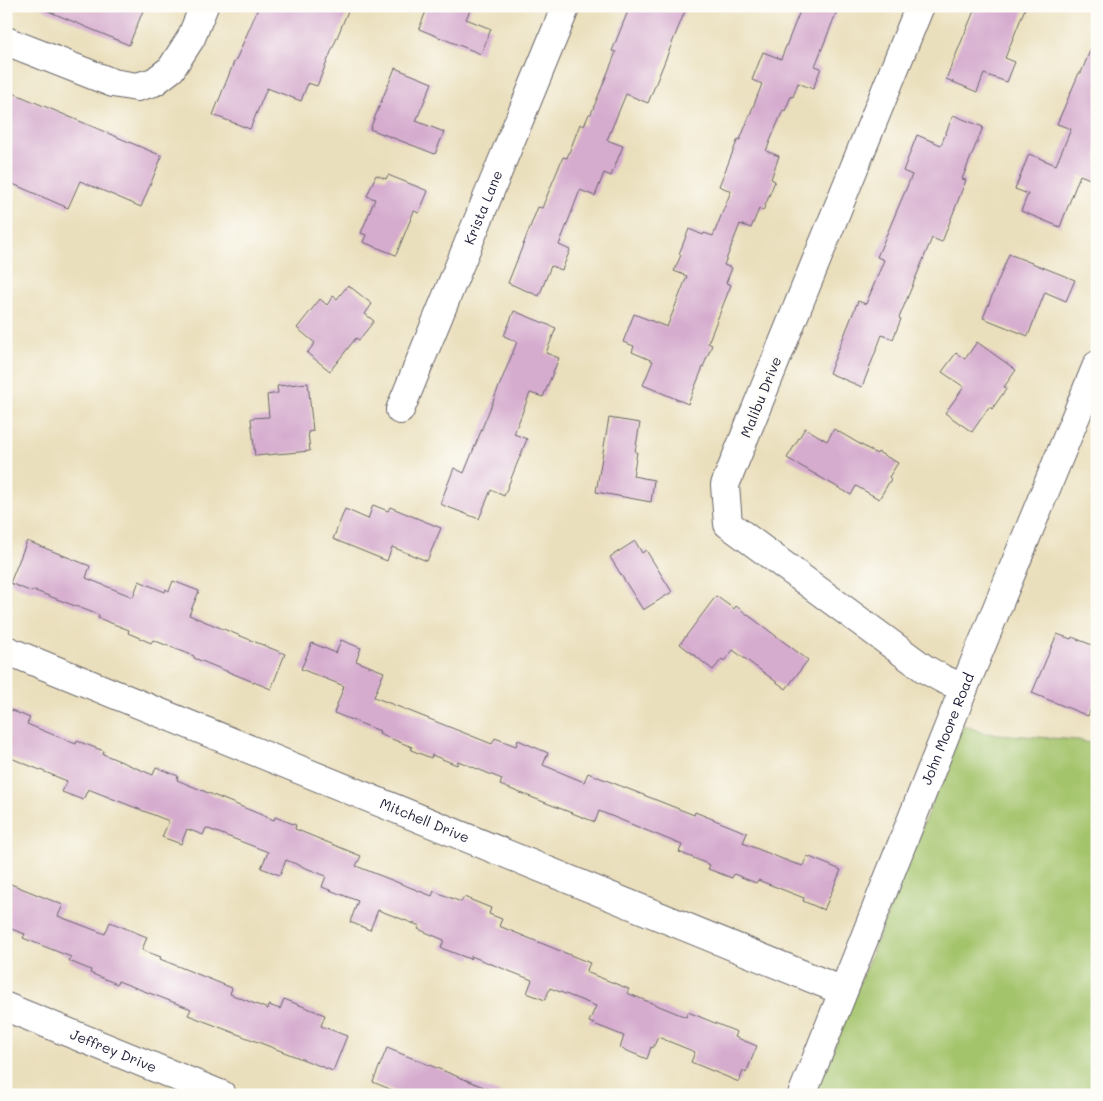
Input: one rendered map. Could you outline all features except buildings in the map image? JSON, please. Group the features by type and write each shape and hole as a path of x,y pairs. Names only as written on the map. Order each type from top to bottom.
{"street":[{"path":"6,40 113,83 137,87 154,82 171,69 191,38 204,6"},
{"name":"Krista Lane","path":"400,410 566,6"},
{"name":"Malibu Drive","path":"920,6 725,485 728,524 925,669 964,688"},
{"name":"John Moore Road","path":"802,1095 964,688 1097,365"},
{"name":"Mitchell Drive","path":"6,650 843,991"},
{"name":"Jeffrey Drive","path":"6,1007 222,1095"}],"green space":[{"path":"963,725 984,733 1078,740 1097,745 1097,1095 815,1095"}]}
